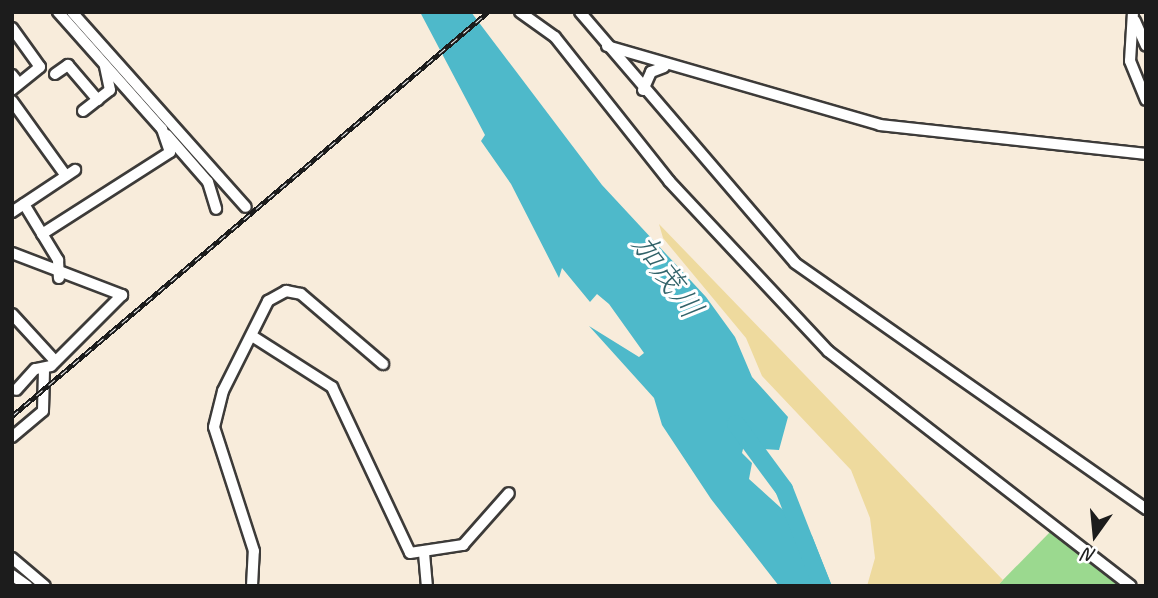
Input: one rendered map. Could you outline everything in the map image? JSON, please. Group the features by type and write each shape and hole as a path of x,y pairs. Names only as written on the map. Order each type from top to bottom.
{"street":[{"path":"58,12 208,182 216,209"},
{"path":"72,12 246,206"},
{"path":"520,12 555,37 669,181 828,351 1131,586"},
{"path":"580,12 643,90 795,263 1146,509"},
{"path":"1133,14 1146,46"},
{"path":"1133,14 1130,61 1146,100"},
{"path":"12,28 40,68 16,87 12,75"},
{"path":"606,46 664,66 880,125 1146,154"},
{"path":"83,111 98,100 111,85 103,62"},
{"path":"55,74 68,65 98,100"},
{"path":"643,90 651,72 664,66"},
{"path":"12,101 66,176"},
{"path":"42,234 170,152 162,129"},
{"path":"12,212 75,170"},
{"path":"24,204 42,234 60,274"},
{"path":"12,253 60,274 122,295 55,361 44,369 35,369 16,390"},
{"path":"252,586 254,551 214,427 223,391 273,296 294,292 383,364"},
{"path":"12,314 55,361"},
{"path":"252,336 332,387 408,550 424,553 463,545 509,493"},
{"path":"12,437 43,411 44,369"},
{"path":"424,553 427,586"},
{"path":"12,558 45,586"},
{"path":"12,575 27,586"}],"green space":[{"path":"1050,532 1119,586 997,586"}],"sand":[{"path":"659,224 1003,580 997,586 867,586 875,558 870,518 851,470 762,376 746,338 663,238"}],"water":[{"path":"420,12 471,12 602,185 706,297 735,337 752,377 788,417 779,450 760,449 754,441 744,445 742,453 752,463 749,479 812,536 832,586 779,586 711,499 662,425 654,398 589,326 639,357 644,353 609,304 597,294 590,302 562,268 559,278 511,184 481,141 485,135"}],"waterway":[{"name":"加茂川","path":"736,424 784,489 822,586"}],"railway":[{"path":"12,416 488,12"}]}
